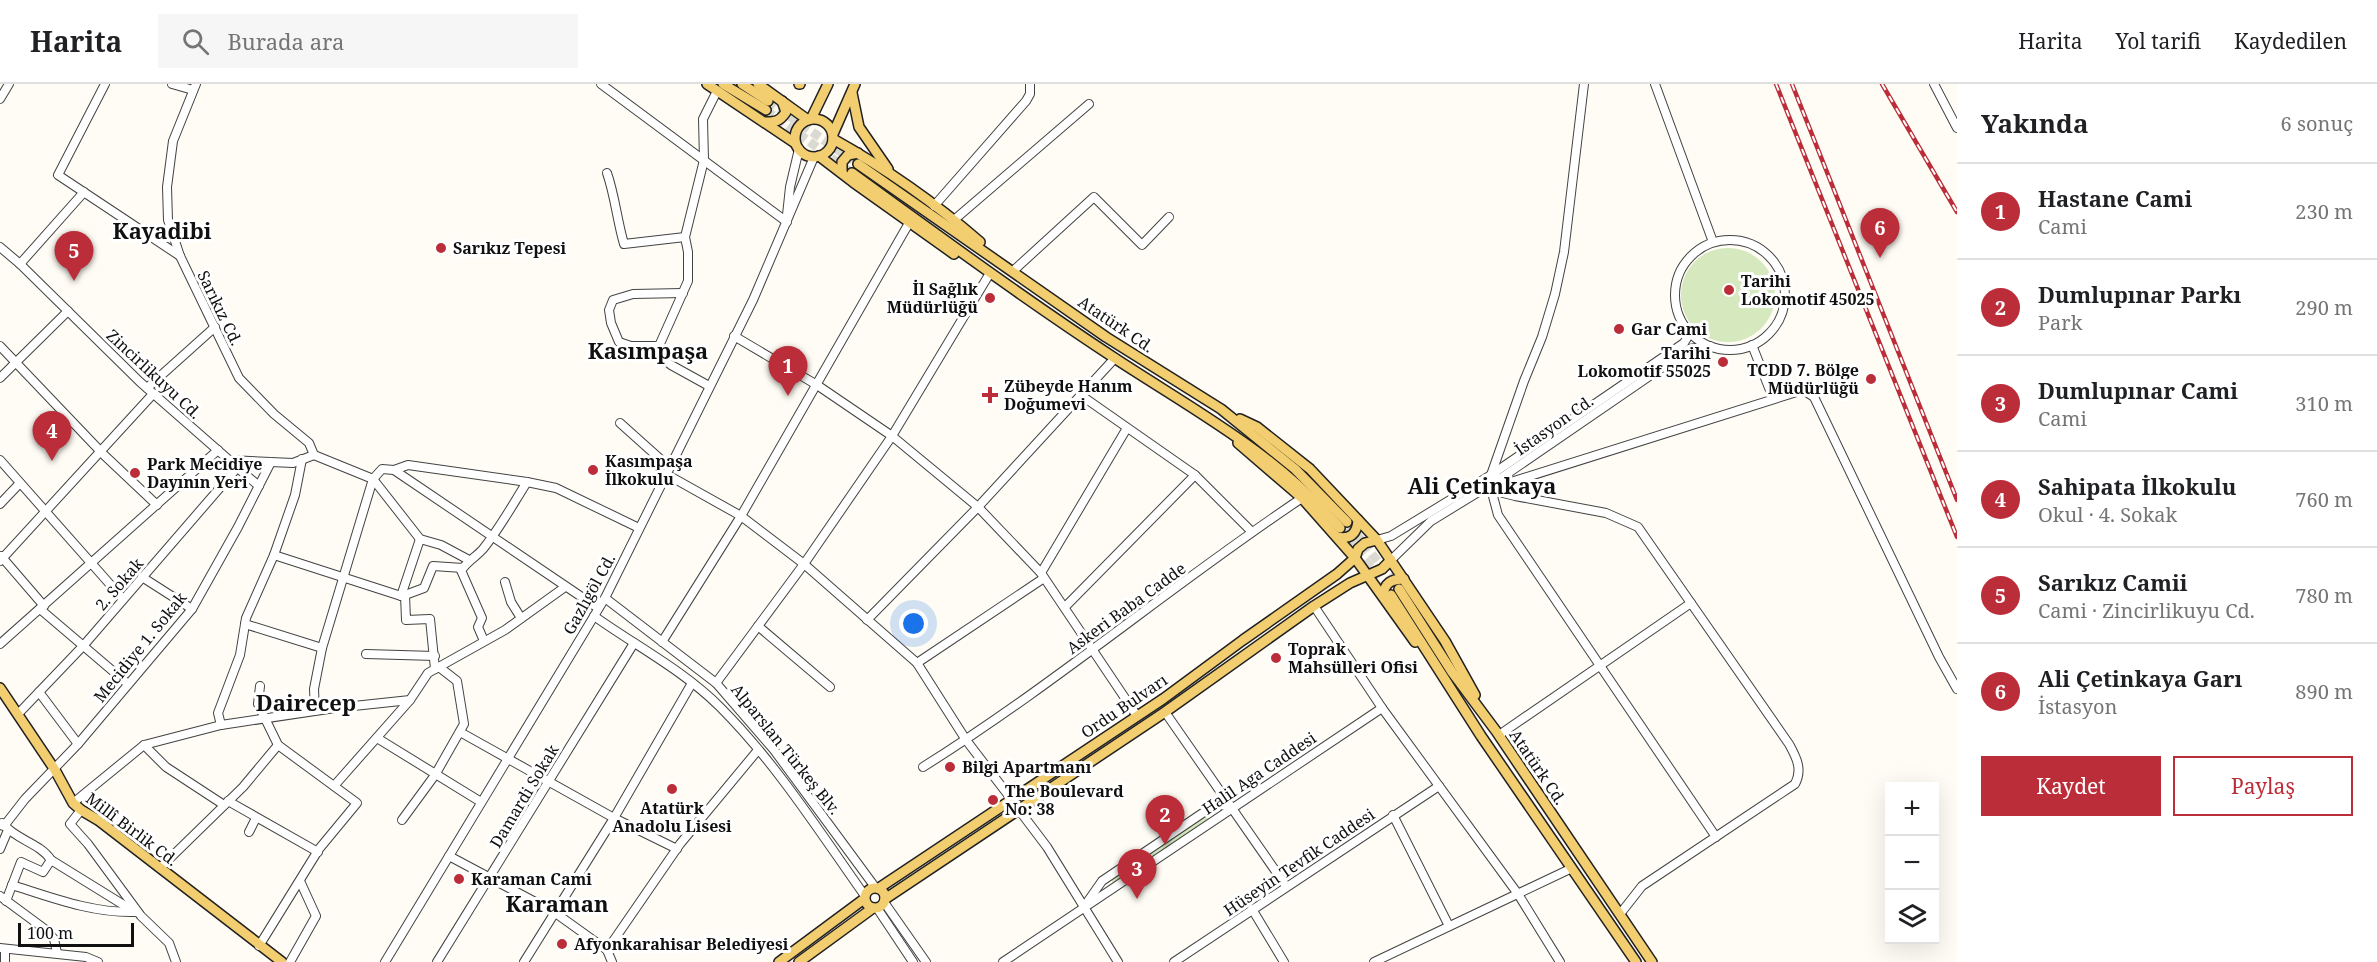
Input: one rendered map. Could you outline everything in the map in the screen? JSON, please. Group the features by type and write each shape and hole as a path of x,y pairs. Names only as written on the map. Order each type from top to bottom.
{"main road":[{"path":"707,84 767,106 742,84"},
{"path":"758,84 809,119 822,120 833,136 954,220 1013,271"},
{"path":"797,146 797,128 809,119 828,84"},
{"path":"720,87 808,156 816,156 851,170"},
{"path":"854,88 859,127 882,163 898,180"},
{"path":"816,156 829,150 854,88"},
{"path":"765,122 777,122 782,118 786,112 782,101"},
{"path":"858,153 848,155 842,162 909,223 962,259 990,273"},
{"name":"Atatürk Cd.","path":"851,170 1013,271 1106,337 1221,409 1295,469 1341,529"},
{"name":"Atatürk Cd.","path":"851,170 990,273 1115,358 1240,438 1281,469 1317,502 1341,529"},
{"path":"1221,409 1257,427 1310,469 1377,540 1444,641 1497,733"},
{"path":"1209,418 1349,538 1357,529 1358,520"},
{"path":"1341,529 1355,558 1368,575 1391,593"},
{"name":"Ordu Bulvarı","path":"779,962 864,897 868,890 877,888 1137,716 1290,609 1355,558 1358,549 1365,543 1377,540"},
{"name":"Ordu Bulvarı","path":"799,962 880,904 1165,712 1314,606 1350,583 1382,569 1391,560"},
{"path":"1391,593 1384,587 1389,582 1404,579"},
{"name":"Atatürk Cd.","path":"1391,593 1497,733 1652,962"},
{"name":"Atatürk Cd.","path":"1391,593 1481,736 1570,869 1636,962"},
{"name":"Millî Birlik Cd.","path":"0,688 55,770 73,803 282,962"},
{"path":"864,897 867,905 880,904 884,892 877,888"}],"street":[{"path":"105,84 58,174 180,256"},
{"path":"172,84 195,87"},
{"path":"601,84 787,222"},
{"path":"934,206 1026,101 1030,94 1030,84"},
{"path":"1584,84 1565,242 1556,294 1542,338 1524,381 1495,478 1511,482 1803,390 1814,397 1938,657 1957,689"},
{"path":"1655,84 1713,242"},
{"path":"1934,84 1957,128"},
{"path":"0,99 6,85"},
{"name":"Sarıkız Cd.","path":"195,87 173,141 166,187 168,220 180,256 239,378 274,414 309,443 314,455 373,479"},
{"path":"709,386 661,357 659,346 688,281 688,252 685,237 704,160 703,119 720,87"},
{"path":"954,220 1089,104"},
{"name":"Gazlıgöl Cd.","path":"787,222 797,146"},
{"name":"Gazlıgöl Cd.","path":"388,961 605,598 734,336 816,156"},
{"path":"608,173 616,198 619,226 624,244 685,237"},
{"path":"20,264 84,192"},
{"path":"1013,271 1094,197 1142,245 1169,217"},
{"path":"662,642 741,516 909,223"},
{"path":"1731,239 1750,243 1766,252 1778,267 1784,284 1785,303 1779,320 1767,335 1752,345 1724,350 1710,346 1690,333 1679,318 1675,300 1676,281 1683,264 1696,251 1713,242 1731,239"},
{"name":"Zincirlikuyu Cd.","path":"0,247 150,391 259,486"},
{"path":"716,683 804,564 892,436 990,273"},
{"path":"659,346 631,346 619,342 611,323 610,305 613,300 623,296 683,293"},
{"path":"0,378 68,311"},
{"path":"128,684 42,607 1,558 101,452 150,391 215,327"},
{"name":"İstasyon Cd.","path":"1391,560 1431,521 1490,485 1495,478 1684,343 1690,333"},
{"path":"734,336 817,385 892,436 978,507 1043,575 1137,716"},
{"path":"1752,345 1773,398"},
{"path":"0,346 101,452 157,505"},
{"name":"İstasyon Cd.","path":"1377,540 1391,536 1495,478 1689,350 1710,346"},
{"path":"867,620 978,507 1115,358"},
{"path":"1082,396 1195,475 1252,532"},
{"path":"620,423 667,470 741,516 804,564 917,663 966,740 1012,800"},
{"path":"917,663 1043,575 1127,428"},
{"path":"0,644 218,450"},
{"path":"229,460 293,463 314,455"},
{"path":"221,725 218,713 240,655 245,624 274,555 295,495 302,459"},
{"path":"0,460 123,599"},
{"name":"Mecidiye 1. Sokak","path":"0,849 3,825 78,744 192,609 271,462"},
{"path":"315,711 314,689 322,648 373,479 382,469 394,470 408,465 556,488 639,528"},
{"name":"2. Sokak","path":"18,714 84,645 237,468"},
{"name":"Alparslan Türkeş Blv.","path":"394,470 565,588 634,643 692,683 719,706 771,764 864,897"},
{"path":"1065,607 1195,475"},
{"path":"373,479 420,539 441,545 469,560"},
{"path":"274,555 403,595 424,588 433,566 463,568 492,537 527,482"},
{"path":"0,504 20,483"},
{"path":"1490,485 1503,493 1515,496 1606,513 1625,519 1638,527 1789,744 1799,766 1795,784 1642,886 1620,914"},
{"path":"1490,485 1498,515 1716,837"},
{"name":"Askeri Baba Cadde","path":"923,767 966,740 1094,650 1252,532 1302,498"},
{"path":"402,820 435,775 464,724 457,681 437,668 430,619 406,620 403,595 420,539"},
{"path":"460,568 482,618 478,627 484,641"},
{"path":"142,577 192,609"},
{"path":"505,582 511,602 521,618"},
{"path":"334,786 410,700 428,673 484,641 565,588"},
{"name":"Alparslan Türkeş Blv.","path":"605,598 716,683 774,750 877,888"},
{"path":"1497,733 1691,603"},
{"path":"1314,606 1382,708 1518,894 1560,962"},
{"path":"245,624 322,648"},
{"path":"758,626 830,687"},
{"name":"Damardi Sokak","path":"437,962 634,643"},
{"path":"366,654 435,656"},
{"path":"524,962 614,818 692,683"},
{"path":"259,946 318,852 357,803 278,745 258,704 260,686"},
{"path":"39,693 78,744"},
{"path":"73,803 144,745 221,725 410,700"},
{"name":"Halil Aga Caddesi","path":"1004,962 1382,708"},
{"path":"1165,712 1286,886"},
{"path":"460,732 614,818 677,849"},
{"path":"377,738 481,802"},
{"path":"144,745 166,767 226,803 318,852"},
{"path":"160,868 226,803 278,745"},
{"path":"607,950 677,849 758,750"},
{"name":"Hüseyin Tevfik Caddesi","path":"1174,962 1439,786"},
{"path":"81,810 70,824 88,844 138,914"},
{"path":"1018,810 1047,847 1119,962"},
{"path":"1393,815 1449,926"},
{"path":"249,832 256,818"},
{"path":"3,825 21,840 46,852 51,860 138,914 169,943 176,962"},
{"path":"449,856 554,912 607,950 612,962"},
{"path":"51,860 43,872 21,862 12,885 3,898 46,930 54,939 57,953"},
{"path":"1374,962 1570,869"},
{"path":"290,962 316,916 300,881"},
{"path":"12,885 80,907 111,913 138,914"},
{"path":"880,904 913,962"},
{"path":"880,904 926,962"},
{"path":"1252,909 1284,962"},
{"path":"5,962 3,949 57,953 98,962"}],"green space":[{"path":"1728,248 1746,252 1761,262 1771,277 1775,295 1771,313 1761,328 1746,338 1728,342 1710,338 1695,328 1685,313 1681,295 1685,277 1695,262 1710,252"},
{"path":"1214,805 1221,815 1114,886 1110,876"}],"tunnel":[{"path":"768,101 858,164"},
{"path":"766,110 852,173"},
{"path":"1347,522 1396,585"},
{"path":"1340,528 1390,592"}],"railway":[{"path":"1776,84 1957,537"},
{"path":"1792,84 1957,500"},
{"path":"1882,84 1957,212"}],"place":[{"name":"Sarıkız Tepesi","path":"441,248"},
{"name":"Ali Çetinkaya Garı","path":"1880,258"},
{"name":"Sarıkız Camii","path":"74,281"},
{"name":"Tarihi Lokomotif 45025","path":"1729,290"},
{"name":"İl Sağlık Müdürlüğü","path":"990,298"},
{"name":"Gar Cami","path":"1619,329"},
{"name":"Tarihi Lokomotif 55025","path":"1723,362"},
{"name":"TCDD 7. Bölge Müdürlüğü","path":"1871,379"},
{"name":"Zübeyde Hanım Doğumevi","path":"990,395"},
{"name":"Hastane Cami","path":"788,396"},
{"name":"Sahipata İlkokulu","path":"52,461"},
{"name":"Kasımpaşa İlkokulu","path":"593,470"},
{"name":"Park Mecidiye Dayının Yeri","path":"135,473"},
{"name":"Toprak Mahsülleri Ofisi","path":"1276,658"},
{"name":"Bilgi Apartmanı","path":"950,767"},
{"name":"Atatürk Anadolu Lisesi","path":"672,789"},
{"name":"The Boulevard No: 38","path":"993,800"},
{"name":"Dumlupınar Parkı","path":"1165,845"},
{"name":"Karaman Cami","path":"459,879"},
{"name":"Dumlupınar Cami","path":"1137,899"},
{"name":"Afyonkarahisar Belediyesi","path":"562,944"}],"district":[{"name":"Kayadibi","path":"162,230"},
{"name":"Kasımpaşa","path":"648,350"},
{"name":"Ali Çetinkaya","path":"1482,485"},
{"name":"Dairecep","path":"306,702"},
{"name":"Karaman","path":"557,903"}]}
